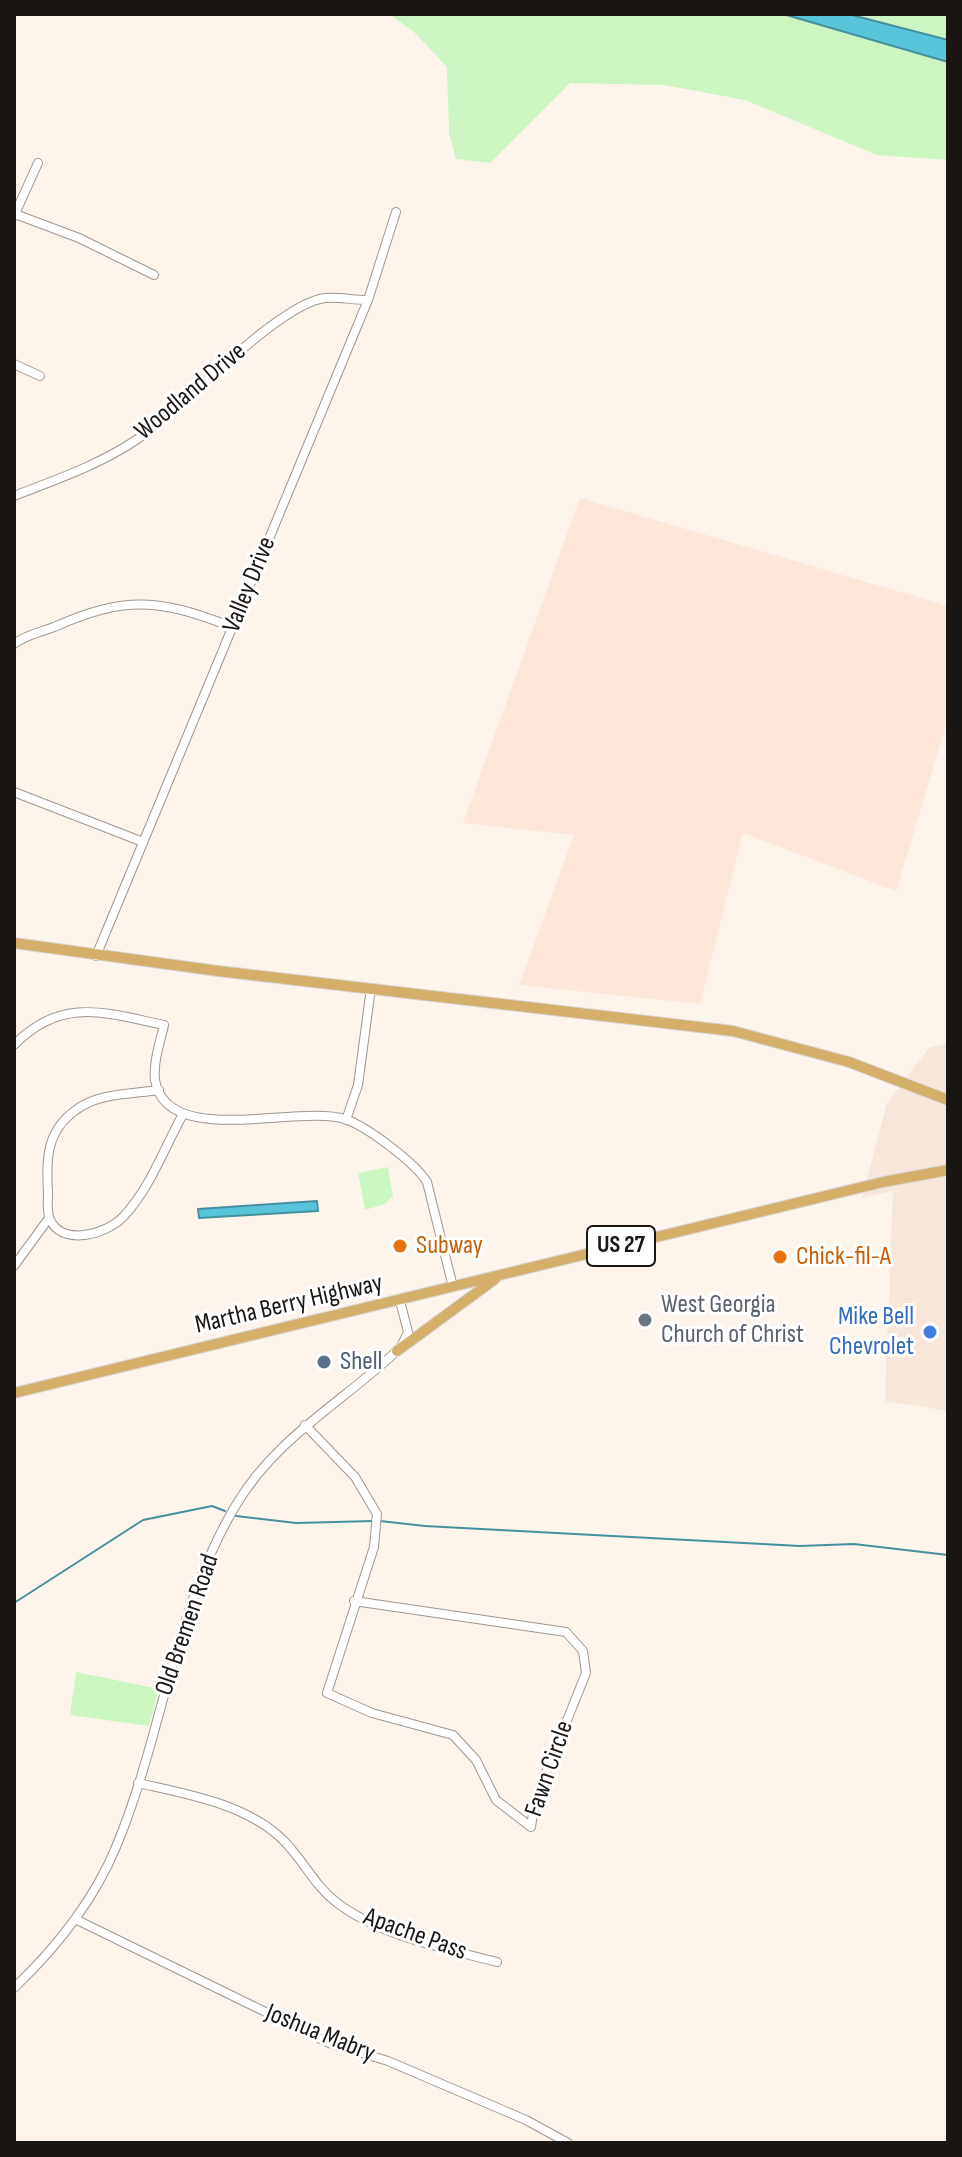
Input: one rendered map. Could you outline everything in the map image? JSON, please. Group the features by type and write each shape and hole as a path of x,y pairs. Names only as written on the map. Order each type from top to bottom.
{"main road":[{"path":"14,943 96,956 733,1031 849,1062 948,1100"},
{"name":"Martha Berry Highway","path":"14,1393 883,1182 948,1170"},
{"path":"397,1351 498,1277"}],"street":[{"path":"38,163 15,215 79,238 154,275"},
{"name":"Valley Drive","path":"96,956 368,300 396,212"},
{"name":"Woodland Drive","path":"14,496 102,460 137,440 255,339 303,306 324,298 368,300"},
{"path":"14,364 40,376"},
{"path":"14,644 83,614 129,604 181,607 232,627"},
{"path":"14,792 143,842"},
{"path":"346,1120 358,1085 371,988"},
{"path":"14,1045 37,1028 72,1011 96,1010 164,1025 155,1080 162,1100 182,1116 246,1119 301,1115 346,1120 418,1168 427,1182 453,1287"},
{"path":"14,1266 49,1218 46,1156 60,1125 93,1100 159,1090"},
{"path":"49,1218 66,1233 82,1235 97,1234 123,1218 137,1200 182,1116"},
{"path":"397,1351 408,1332 400,1301"},
{"name":"Old Bremen Road","path":"14,1988 75,1919 116,1847 184,1625 225,1524 251,1481 305,1425 397,1351"},
{"name":"Fawn Circle","path":"305,1425 355,1477 377,1514 374,1546 354,1601 327,1693 372,1713 453,1735 476,1760 496,1800 531,1827 535,1800 586,1673 583,1651 566,1632 354,1601"},
{"name":"Apache Pass","path":"138,1783 193,1795 258,1821 284,1840 335,1901 367,1921 497,1962"},
{"name":"Joshua Mabry","path":"75,1919 329,2043 388,2061 526,2120 568,2143"}],"shaded area":[{"path":"580,498 948,606 948,718 896,891 743,833 700,1004 519,985 574,835 463,823"},
{"path":"948,1043 948,1411 885,1401 893,1191 862,1198 887,1103 929,1048"}],"green space":[{"path":"389,14 783,14 948,62 948,160 877,155 745,100 664,85 570,83 490,163 456,159 449,133 447,67 414,32"},
{"path":"848,14 948,14 948,40"},
{"path":"388,1167 393,1196 385,1204 365,1210 358,1173"},
{"path":"76,1672 159,1689 149,1726 70,1715"}],"water":[{"path":"783,14 848,14 948,40 948,62"},
{"path":"317,1201 318,1211 199,1218 198,1209"}],"waterway":[{"path":"14,1603 143,1520 212,1506 225,1511"},
{"path":"236,1516 296,1523 374,1521"},
{"path":"380,1521 800,1546 854,1544 948,1555"}],"place":[{"name":"Subway","path":"400,1246"},
{"name":"Chick-fil-A","path":"780,1257"},
{"name":"West Georgia Church of Christ","path":"645,1320"},
{"name":"Mike Bell Chevrolet","path":"930,1332"},
{"name":"Shell","path":"324,1362"}]}
